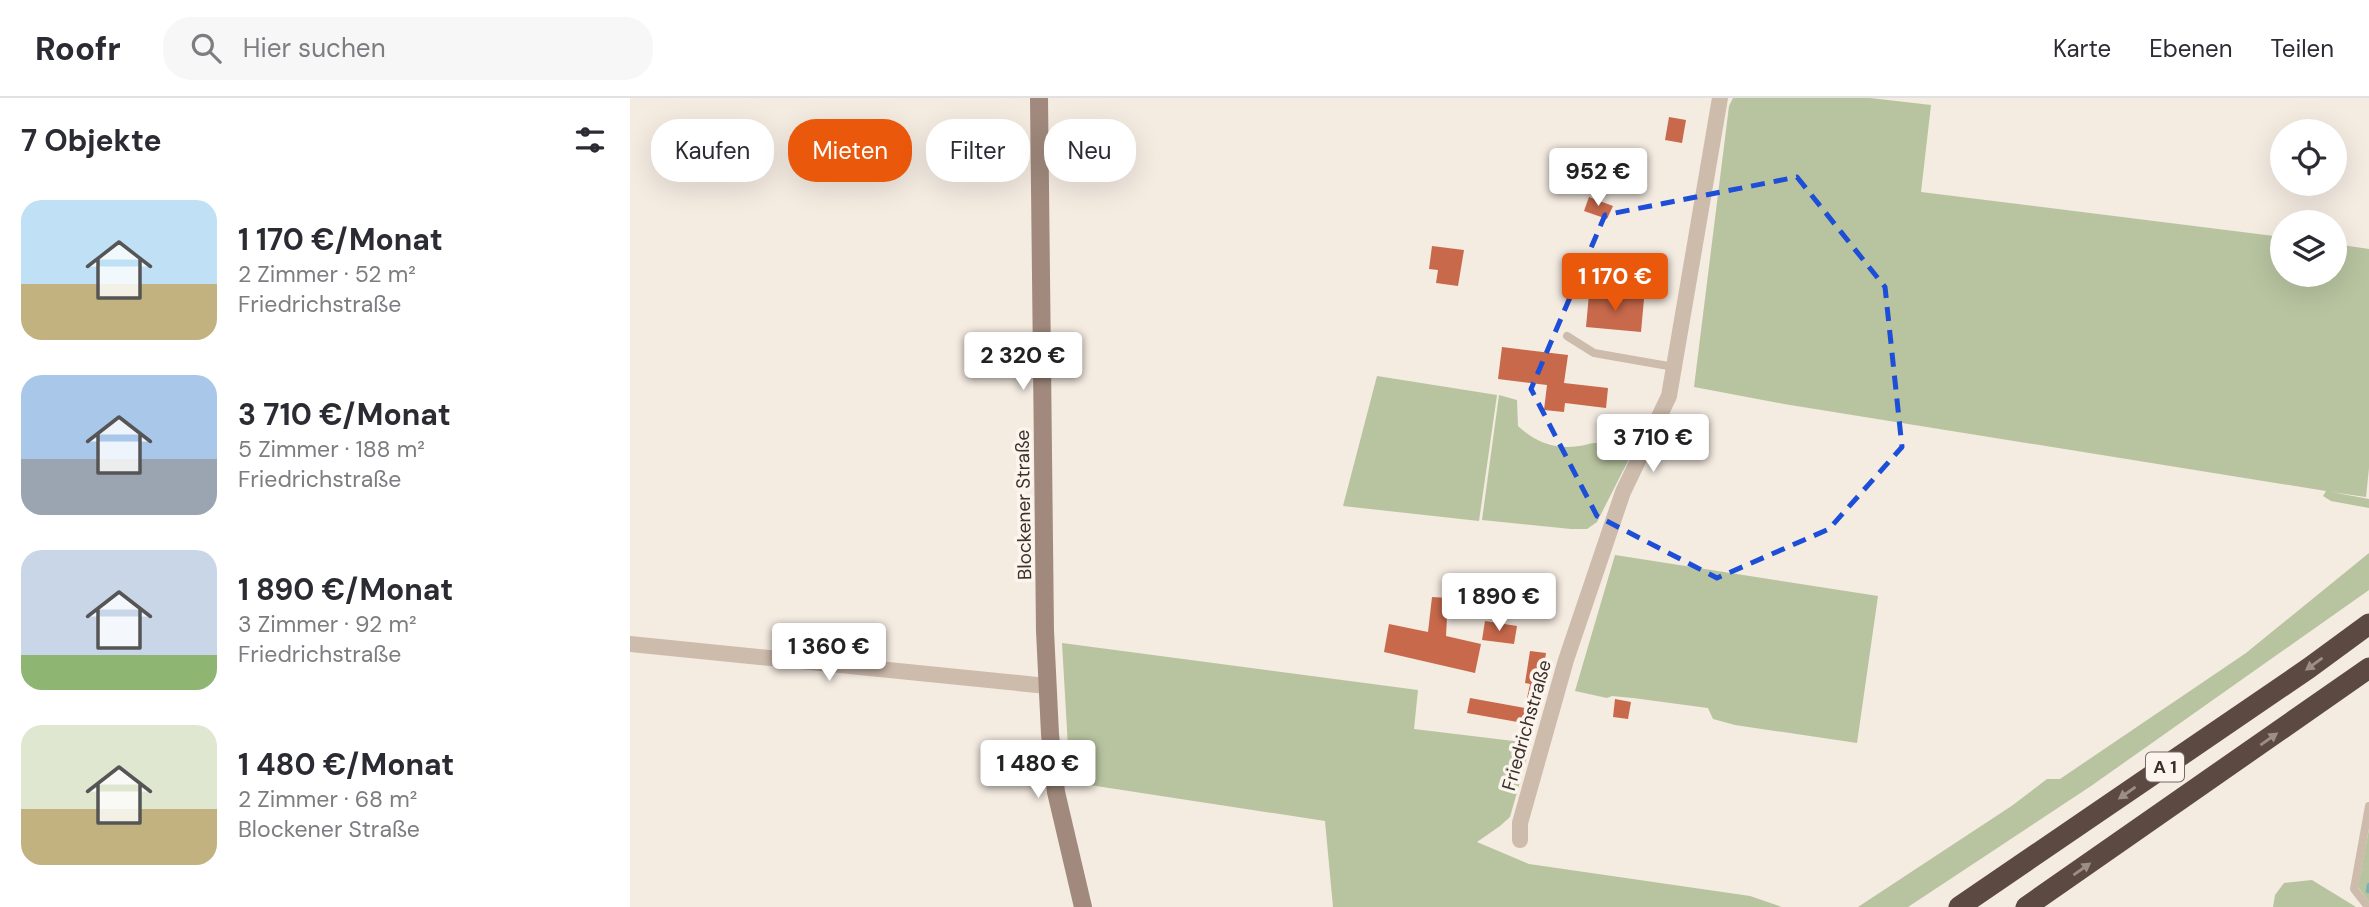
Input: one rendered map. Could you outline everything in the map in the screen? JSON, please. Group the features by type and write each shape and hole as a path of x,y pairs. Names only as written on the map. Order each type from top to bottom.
{"highway":[{"name":"A 1","path":"1959,907 2309,668 2369,624"},
{"name":"A 1","path":"2026,907 2369,668"}],"street":[{"name":"Blockener Straße","path":"1039,98 1047,686 1056,792 1083,907"},
{"name":"Friedrichstraße","path":"1520,840 1520,823 1566,660 1623,492 1669,396 1720,98"},
{"path":"630,644 1047,686"}],"lane":[{"path":"1567,336 1594,353 1674,367"},
{"path":"2368,907 2354,889 2369,806"}],"highlighted area":[{"path":"1797,177 1885,287 1902,447 1829,529 1717,578 1597,516 1531,389 1605,215"}],"green space":[{"path":"1733,98 1870,98 1931,105 1921,192 2270,236 2270,287 2347,287 2347,246 2369,249 2369,468 2366,497 2331,492 2369,499 2369,508 2331,501 2323,496 2326,491 1784,404 1694,387 1729,106"},
{"path":"1377,376 1497,395 1479,521 1343,506"},
{"path":"1499,395 1517,400 1518,426 1539,440 1562,447 1605,444 1631,455 1597,522 1587,529 1571,529 1482,520"},
{"path":"2369,553 2369,590 2091,786 1908,907 1858,907 2013,805 2047,779 2060,779 2246,653"},
{"path":"1615,555 1878,596 1857,743 1735,725 1713,719 1708,708 1633,698 1607,698 1575,691"},
{"path":"1062,643 1418,690 1414,729 1531,743 1510,817 1477,842 1529,864 1750,896 1782,907 1333,907 1325,821 1070,782"},
{"path":"2369,829 2369,902 2358,887"},
{"path":"2312,880 2356,907 2273,907 2275,895 2284,883"}],"building":[{"path":"1669,117 1686,120 1682,143 1665,140"},
{"path":"1558,154 1599,155 1598,190 1557,189"},
{"path":"1589,197 1613,206 1607,219 1584,211"},
{"path":"1432,246 1464,250 1458,286 1436,283 1438,270 1429,269"},
{"path":"1589,294 1644,299 1641,332 1586,327"},
{"path":"1502,347 1568,355 1564,383 1608,388 1606,408 1565,403 1564,412 1544,410 1547,385 1498,379"},
{"path":"1432,597 1448,598 1446,636 1481,644 1475,673 1384,652 1389,624 1428,632"},
{"path":"1485,621 1517,626 1514,644 1482,640"},
{"path":"1530,651 1546,653 1537,711 1532,710 1529,724 1467,713 1470,698 1525,708 1530,684 1525,683"},
{"path":"1615,699 1631,702 1628,719 1613,717"}],"waterway":[{"path":"2368,891 2369,885"}]}
